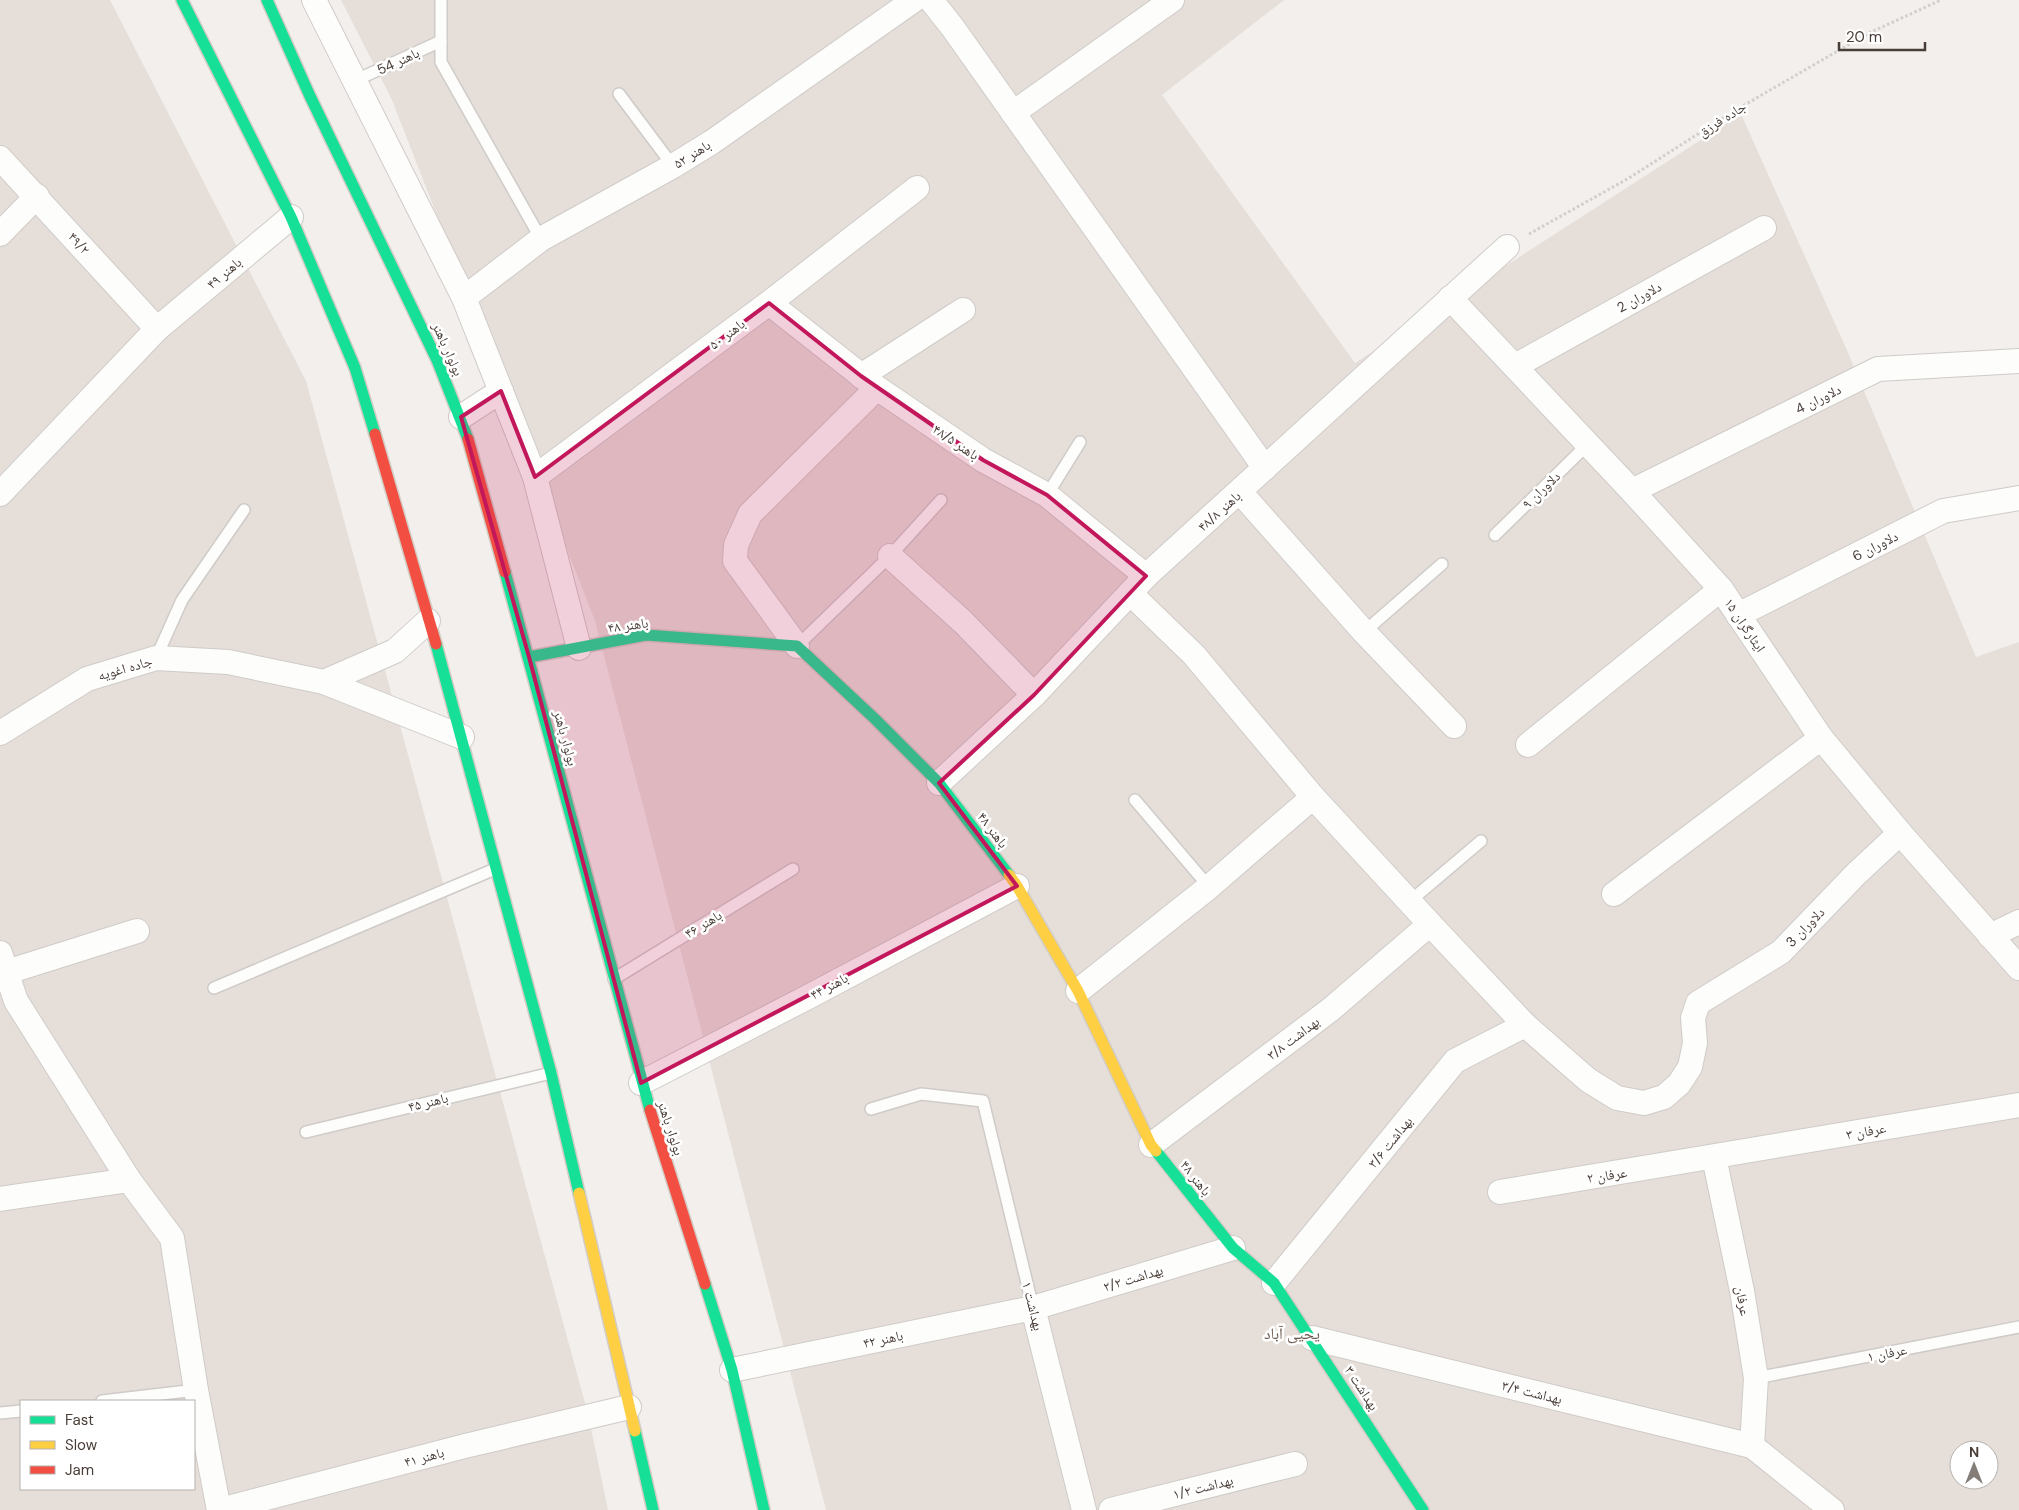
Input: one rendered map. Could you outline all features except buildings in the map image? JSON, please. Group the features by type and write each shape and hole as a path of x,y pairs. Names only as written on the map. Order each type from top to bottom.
{"main road":[{"path":"182,0 291,217 355,368 462,737 495,869 551,1072 653,1510"},
{"name":"بولوار باهنر","path":"267,0 309,94 438,360 461,417 529,657 641,1083 732,1370 764,1510"},
{"name":"باهنر ۴۸","path":"529,657 646,635 797,646 875,719 939,783 1016,886 1078,991 1152,1145 1233,1248 1274,1283"},
{"name":"بهداشت ۳","path":"1274,1283 1312,1338 1423,1510"}],"street":[{"path":"314,0 464,298 535,478 579,648"},
{"name":"باهنر ۵۲","path":"464,298 541,239 673,166 712,142 914,0"},
{"path":"931,0 1265,468"},
{"path":"1013,113 1172,0"},
{"name":"۴۹/۲","path":"0,158 158,329"},
{"name":"باهنر ۵۰","path":"535,478 918,188"},
{"path":"0,234 37,196"},
{"name":"باهنر ۴۹","path":"0,494 158,329 291,217"},
{"name":"دلاوران 2","path":"1514,366 1764,228"},
{"name":"باهنر ۴۸/۸","path":"939,783 1034,695 1146,576 1507,247"},
{"name":"ایثارگران ۱۵","path":"1450,298 1632,491 1721,589 1821,738 1900,833 2019,968"},
{"name":"باهنر ۴۸/۵","path":"768,303 869,382 983,460 1047,495 1146,576"},
{"path":"797,646 735,561 736,545 750,514 869,382 963,310"},
{"name":"دلاوران 4","path":"1632,491 1878,370 2019,361"},
{"path":"461,417 501,391"},
{"path":"1240,492 1364,632 1454,726"},
{"name":"دلاوران 6","path":"1738,615 1943,511 2019,498"},
{"path":"890,556 963,622 1034,695"},
{"path":"1528,745 1721,589"},
{"path":"1130,592 1194,655 1313,797 1409,902 1525,1024"},
{"path":"324,682 395,651 428,621"},
{"name":"جاده اغویه","path":"0,733 86,679 156,658 228,662 324,682 462,737"},
{"path":"1614,894 1821,738"},
{"path":"1078,991 1209,886 1313,797"},
{"name":"دلاوران 3","path":"1525,1024 1588,1080 1617,1098 1644,1104 1664,1097 1680,1084 1690,1067 1695,1043 1694,1018 1698,1003 1781,952 1856,874 1900,833"},
{"name":"باهنر ۴۴","path":"641,1083 808,997 1016,886"},
{"path":"1990,936 2019,922"},
{"name":"بهداشت ۳/۸","path":"1152,1145 1330,1010 1430,924"},
{"path":"137,931 4,963 8,1005 129,1180 172,1238 196,1390 219,1510"},
{"name":"بهداشت ۳/۶","path":"1274,1283 1455,1061 1525,1024"},
{"name":"عرفان ۳","path":"1714,1157 2019,1105"},
{"name":"عرفان ۲","path":"1500,1192 1714,1157"},
{"name":"عرفان","path":"1714,1157 1742,1291 1756,1378 1752,1446"},
{"path":"0,1199 129,1180"},
{"name":"بهداشت ۲/۲","path":"1033,1308 1233,1248"},
{"name":"باهنر ۴۲","path":"732,1370 1033,1308"},
{"name":"بهداشت ۱","path":"1033,1308 1084,1510"},
{"name":"بهداشت ۳/۴","path":"1312,1338 1752,1446"},
{"name":"باهنر ۴۱","path":"219,1510 465,1446 629,1407"},
{"path":"1752,1446 1832,1510"},
{"name":"بهداشت ۱/۲","path":"1111,1510 1295,1464"}],"lane":[{"path":"442,0 441,62 541,239"},
{"name":"باهنر 54","path":"354,81 441,41"},
{"path":"619,94 673,166"},
{"path":"1047,495 1080,442"},
{"name":"دلاوران ۹","path":"1495,536 1588,444"},
{"path":"797,646 890,556 941,500"},
{"path":"156,658 182,600 244,510"},
{"path":"1364,632 1442,564"},
{"path":"1135,800 1209,886"},
{"path":"1409,902 1481,841"},
{"path":"214,988 495,869"},
{"name":"باهنر ۴۶","path":"614,979 793,869"},
{"name":"باهنر ۴۵","path":"306,1132 551,1072"},
{"name":"بهداشت ۱","path":"871,1109 921,1094 983,1101 1033,1308"},
{"name":"عرفان ۱","path":"1756,1378 2019,1327"},
{"path":"111,1400 196,1390"},
{"path":"0,1413 20,1410"}],"path":[{"name":"جاده فرزق","path":"1507,247 1629,178 1734,111 1869,33 1941,0"}],"highlighted area":[{"path":"769,303 861,376 983,460 1047,495 1146,576 1034,695 939,783 1017,886 641,1083 529,657 461,417 501,391 535,477"}],"shaded area":[{"path":"0,0 110,0 306,381 588,1414 608,1510 0,1510"},
{"path":"341,0 1284,0 1162,95 1355,363 1741,114 1846,348 1976,657 2019,642 2019,1510 826,1510 595,621 392,100"}],"traffic: fast":[{"path":"182,0 291,217 355,368 375,434"},
{"path":"267,0 309,94 437,360 468,439"},
{"path":"505,572 650,1110"},
{"path":"529,657 646,635 797,646 875,719 939,783 1009,875"},
{"path":"436,644 551,1073 579,1193"},
{"path":"1156,1151 1233,1248 1274,1283 1423,1510"},
{"path":"705,1284 732,1370 764,1510"},
{"path":"635,1431 653,1510"}],"traffic: slow":[{"path":"1009,875 1078,991 1151,1145 1156,1151"},
{"path":"579,1193 635,1431"}],"traffic: jam":[{"path":"375,434 436,644"},
{"path":"468,439 505,572"},
{"path":"650,1110 705,1284"}],"district":[{"name":"یحیی آباد","path":"1292,1333"}]}
